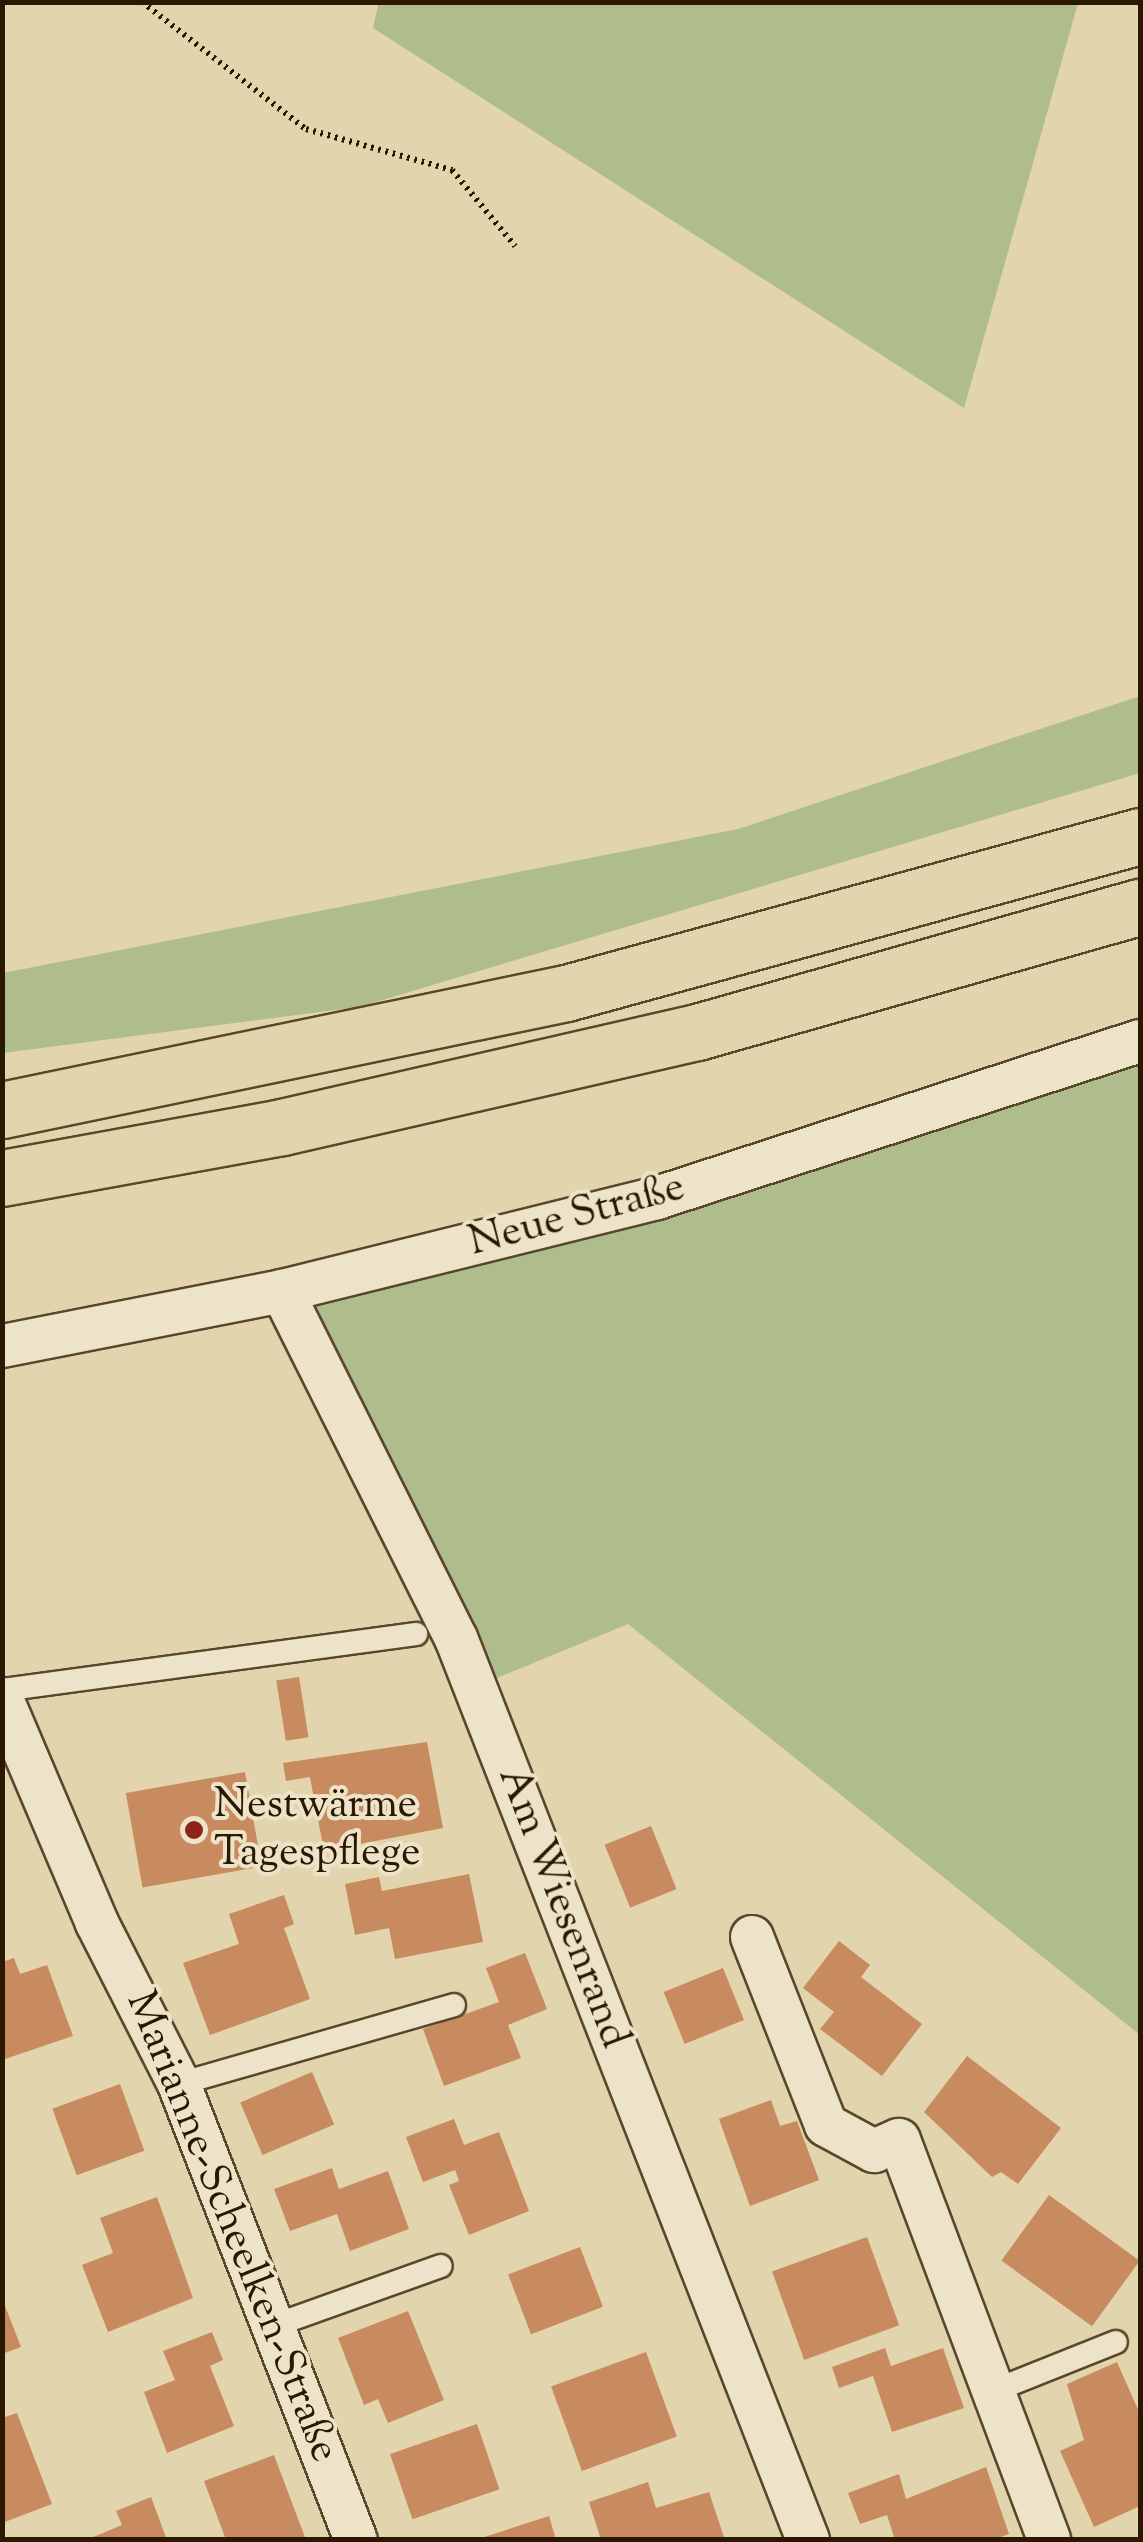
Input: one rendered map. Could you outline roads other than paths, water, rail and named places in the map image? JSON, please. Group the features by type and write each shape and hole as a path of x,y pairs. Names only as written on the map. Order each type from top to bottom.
{"highway":[{"path":"2,1110 566,993 1140,836"},
{"path":"2,1178 282,1126 697,1032 1140,907"}],"street":[{"name":"Neue Straße","path":"2,1346 282,1291 657,1198 1140,1041"},
{"name":"Am Wiesenrand","path":"282,1291 456,1638 808,2540"},
{"name":"Marianne-Scheelken-Straße","path":"2,1699 97,1922 179,2084 356,2540"},
{"path":"752,1937 826,2126 874,2151 900,2140 1049,2540"}],"lane":[{"path":"2,1690 416,1634"},
{"path":"179,2084 454,2005"},
{"path":"273,2326 441,2266"},
{"path":"996,2390 1116,2342"}],"place":[{"name":"Nestwärme Tagespflege","path":"194,1830"}]}
